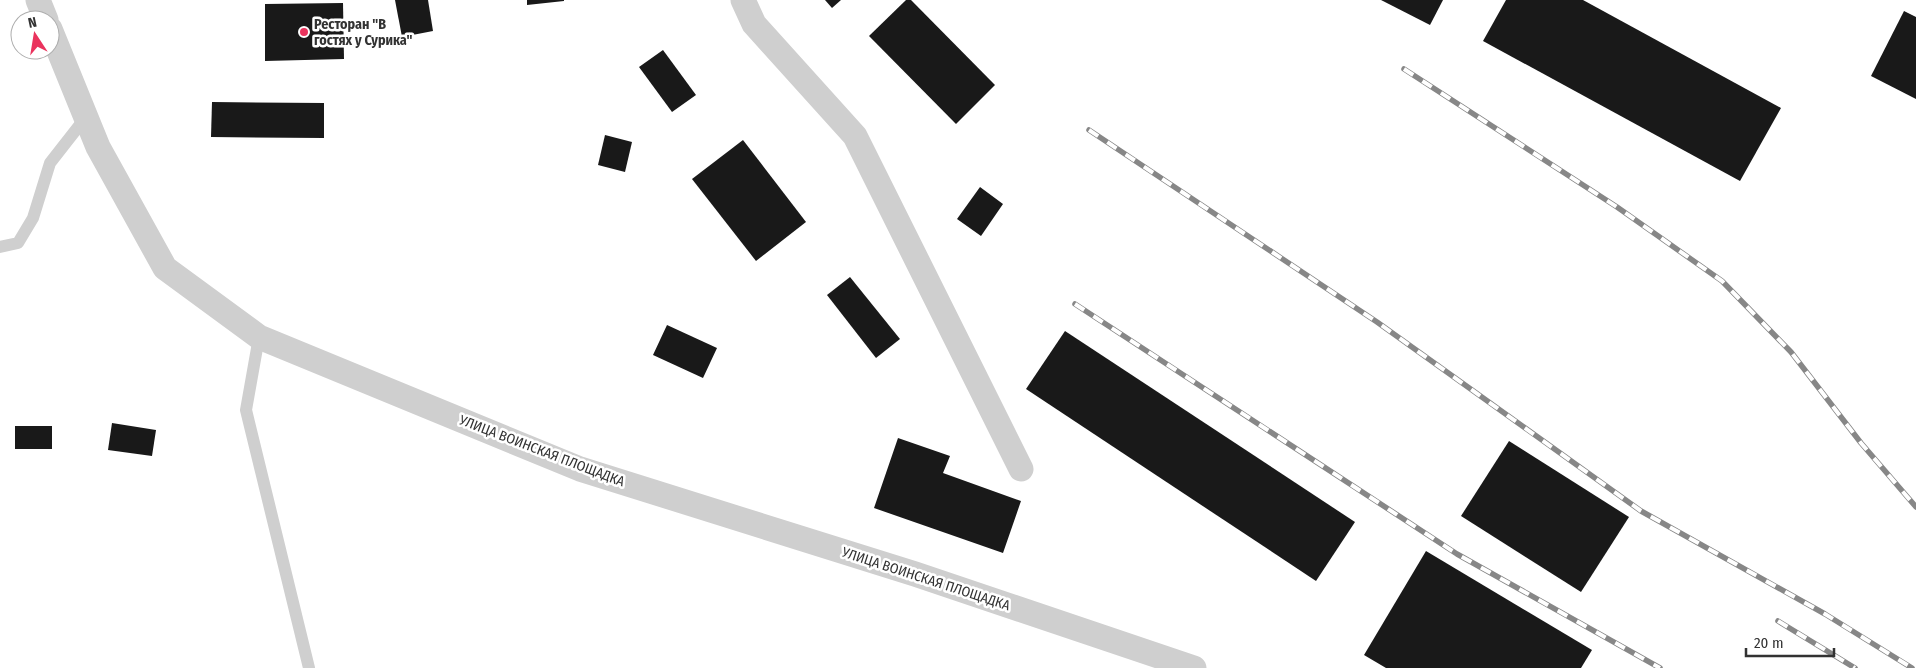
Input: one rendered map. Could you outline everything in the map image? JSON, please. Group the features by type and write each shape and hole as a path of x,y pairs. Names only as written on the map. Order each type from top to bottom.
{"street":[{"path":"743,0 754,24 855,136 1021,469"},
{"name":"УЛИЦА ВОИНСКАЯ ПЛОЩАДКА","path":"60,53 98,147 165,268 259,337 580,469 915,574 1194,668"}],"lane":[{"path":"0,247 18,243 33,218 50,163 86,117"},
{"path":"259,337 246,410 309,668"}],"building":[{"path":"395,0 428,0 433,31 402,37"},
{"path":"527,0 564,0 564,1 527,5"},
{"path":"825,0 841,0 832,8"},
{"path":"906,0 911,0 995,85 956,124 869,36"},
{"path":"1381,0 1443,0 1430,25"},
{"path":"1506,0 1583,0 1781,108 1740,181 1483,41"},
{"name":"Ресторан \"В гостях у Сурика\"","path":"343,3 344,59 265,61 265,4"},
{"path":"1904,11 1916,17 1916,99 1871,76"},
{"path":"663,50 696,95 672,112 639,67"},
{"path":"212,102 324,103 324,138 211,137"},
{"path":"605,135 632,142 625,172 598,165"},
{"path":"743,140 806,222 756,261 692,179"},
{"path":"980,187 1003,204 981,236 957,219"},
{"path":"850,277 900,339 876,358 827,295"},
{"path":"667,325 717,348 703,378 653,355"},
{"path":"1065,331 1355,522 1316,581 1026,389"},
{"path":"112,423 156,430 152,456 108,450"},
{"path":"15,426 52,426 52,449 15,449"},
{"path":"898,438 950,456 943,473 1021,501 1003,553 874,508"},
{"path":"1509,441 1629,517 1581,592 1461,516"},
{"path":"1426,551 1592,650 1581,668 1386,668 1364,655"}],"railway":[{"path":"1404,69 1617,207 1722,281 1791,352 1861,443 1916,507"},
{"path":"1089,130 1377,322 1641,511 1825,614 1912,668"},
{"path":"1075,304 1457,554 1660,668"},
{"path":"1778,621 1855,668"}],"place":[{"name":"Ресторан \"В гостях у Сурика\"","path":"304,32"}]}
